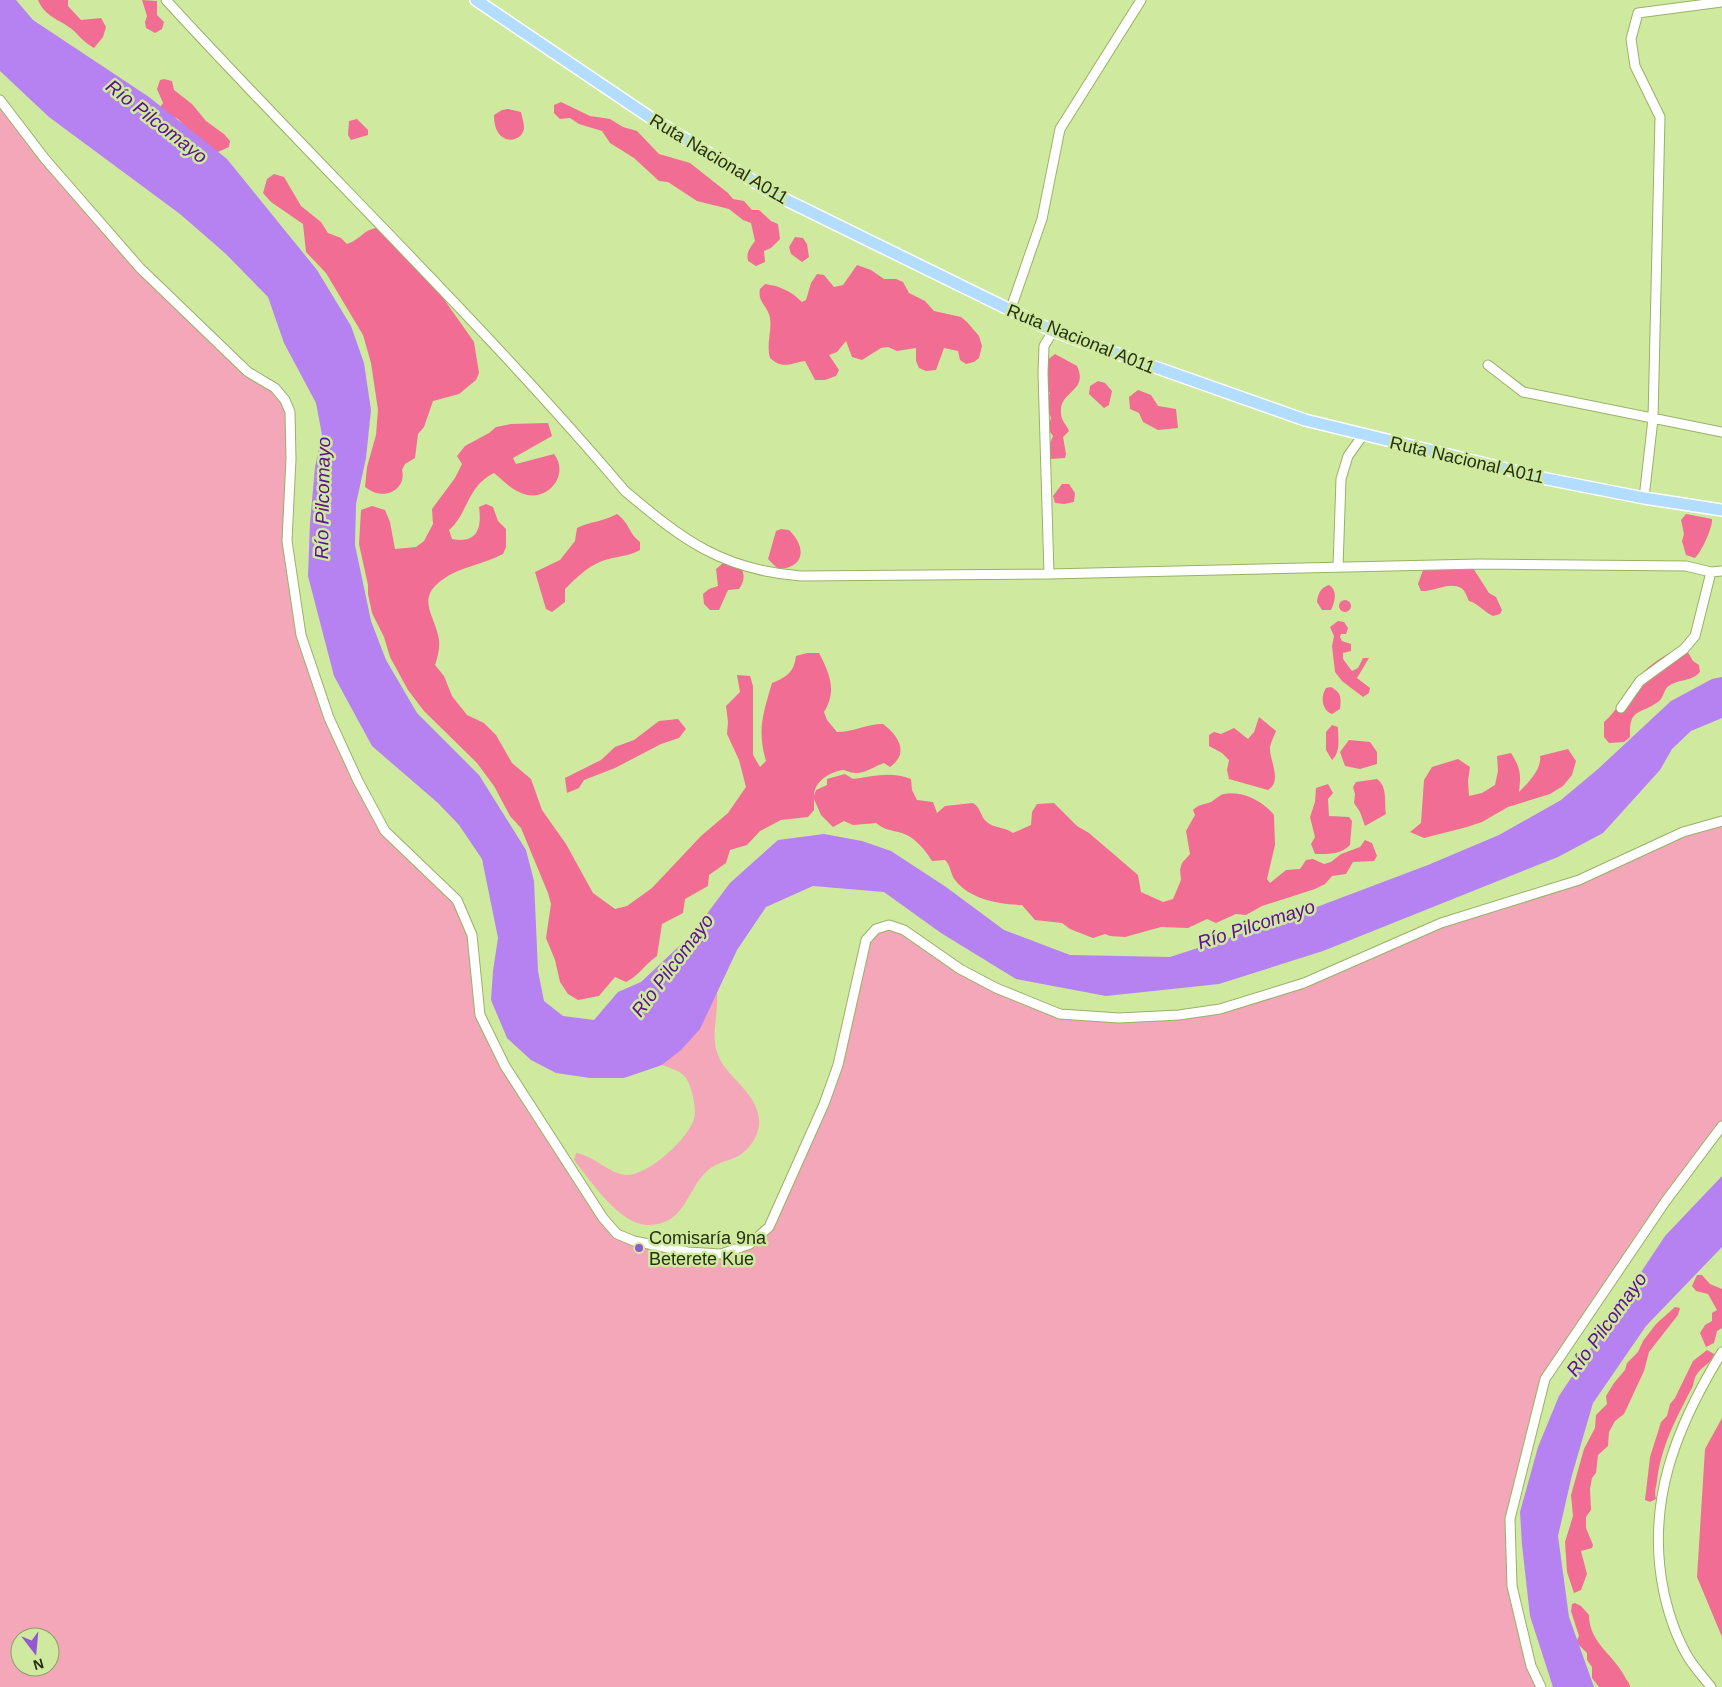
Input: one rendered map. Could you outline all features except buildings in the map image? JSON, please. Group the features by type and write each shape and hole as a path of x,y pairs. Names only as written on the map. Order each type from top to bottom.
{"main road":[{"name":"Ruta Nacional A011","path":"476,0 651,118 774,194 1053,331 1296,417 1363,435 1547,479 1644,498 1722,510"}],"street":[{"path":"166,0 245,86 418,265 626,490 661,521 695,545 744,567 770,574 801,576 1049,574 1479,564 1686,566 1711,572 1722,571"},
{"path":"1010,311 1042,219 1060,129 1141,0"},
{"path":"1644,498 1653,419 1660,117 1635,66 1632,39 1638,13 1722,2"},
{"path":"0,100 45,159 140,268 248,372 275,388 285,400 290,412 291,459 287,541 301,635 329,718 358,781 385,831 457,900 472,935 480,1015 505,1066 603,1218 617,1234 634,1241 679,1250 721,1254 750,1244 769,1227 824,1104 838,1065 866,940 876,929 889,925 904,930 960,969 996,988 1060,1014 1118,1018 1179,1015 1220,1009 1304,983 1441,923 1579,880 1683,832 1722,821"},
{"path":"1049,574 1043,373 1044,346 1053,331"},
{"path":"1488,365 1523,392 1722,432"},
{"path":"1338,566 1341,479 1348,456 1363,435"},
{"path":"1621,708 1640,681 1684,649 1695,636 1711,572"},
{"path":"1541,1687 1532,1666 1512,1586 1510,1519 1545,1379 1665,1202 1722,1126"},
{"path":"1711,1687 1688,1657 1669,1617 1658,1565 1659,1520 1664,1478 1677,1438 1699,1390 1722,1352"}],"shaded area":[{"path":"38,0 68,0 68,6 81,20 101,18 106,27 103,37 94,48 73,30 48,14"},
{"path":"142,0 157,1 157,15 164,22 162,29 155,33 146,28 147,16"},
{"path":"160,80 172,81 174,90 192,104 206,121 224,134 230,141 229,147 218,152 199,141 178,119 158,110 163,103 157,89"},
{"path":"0,100 140,268 248,372 275,388 290,412 287,541 301,635 329,718 385,831 457,900 466,918 477,996 505,1066 617,1234 659,1248 736,1250 769,1227 824,1104 866,940 889,925 960,969 1060,1014 1179,1015 1267,994 1441,923 1545,892 1653,846 1722,821 1722,1126 1545,1379 1510,1519 1512,1586 1541,1687 0,1687"},
{"path":"561,102 590,116 610,119 623,127 637,131 659,154 690,163 733,199 744,201 752,210 759,210 771,221 778,224 780,239 771,248 764,251 765,262 756,266 748,261 748,253 755,241 751,223 743,220 729,209 697,201 668,182 659,181 634,158 610,143 602,131 579,124 570,118 560,119 554,113 554,105"},
{"path":"508,109 521,112 524,128 519,137 509,140 503,138 499,133 495,126 494,115"},
{"path":"357,119 368,130 368,135 351,140 348,135 349,121"},
{"path":"274,174 284,177 301,206 321,222 328,233 341,238 347,244 370,230 383,227 441,295 474,342 479,373 476,380 459,394 433,401 424,427 418,434 415,458 405,464 402,470 402,480 397,489 387,493 376,493 365,487 367,467 376,435 378,410 371,363 363,335 326,273 306,252 303,224 271,202 263,193 267,179"},
{"path":"795,237 803,238 807,244 809,257 802,262 791,254 789,247"},
{"path":"857,265 871,270 884,279 896,279 903,282 909,293 925,301 934,311 961,317 979,336 982,346 979,358 974,362 966,364 960,360 958,351 944,348 936,370 926,371 919,368 916,361 916,348 897,351 888,347 881,348 862,360 852,357 846,341 837,352 829,355 839,370 836,376 825,380 815,380 805,361 783,365 770,358 770,318 761,301 760,289 765,284 776,286 794,295 802,302 806,300 811,283 817,274 824,275 834,287 843,285"},
{"path":"1055,354 1077,366 1080,375 1077,386 1064,400 1062,405 1062,418 1069,431 1063,437 1065,458 1050,459 1049,446 1053,436 1048,429 1051,418 1046,406 1050,393 1045,387 1046,361"},
{"path":"1098,381 1105,383 1112,391 1109,405 1104,408 1089,394 1090,386"},
{"path":"1138,390 1151,395 1158,406 1176,409 1178,428 1158,430 1143,422 1139,413 1130,409 1129,397"},
{"path":"548,423 552,436 513,458 516,464 554,454 558,461 559,469 555,483 550,489 536,495 522,494 494,473 478,485 460,516 449,530 452,539 460,540 472,537 476,533 480,522 479,507 486,504 493,507 498,521 506,529 506,547 503,554 442,580 430,593 428,600 430,613 439,643 435,665 444,676 452,696 467,715 484,723 496,735 512,763 531,779 542,810 566,844 593,893 615,909 627,906 652,888 701,836 728,813 746,787 739,760 727,734 726,706 740,692 737,675 750,676 753,686 753,755 760,767 766,761 763,750 762,722 772,683 782,679 789,673 794,666 796,656 807,653 819,653 829,675 831,690 824,712 827,720 837,732 883,724 893,733 900,744 901,750 896,762 890,767 884,763 860,773 844,770 834,772 820,781 815,791 814,796 816,790 827,785 827,779 845,774 853,779 897,775 911,779 912,790 917,800 933,802 937,813 945,806 973,803 990,824 1013,833 1031,825 1032,812 1037,804 1054,803 1077,826 1089,833 1138,875 1141,892 1163,902 1173,899 1181,880 1180,870 1182,863 1190,854 1186,831 1195,815 1193,810 1224,794 1245,795 1264,805 1274,815 1275,845 1267,879 1270,883 1286,870 1300,869 1306,860 1313,859 1324,864 1331,862 1341,854 1360,847 1365,840 1372,843 1377,856 1374,861 1353,862 1346,874 1332,876 1325,884 1315,889 1262,906 1246,915 1236,914 1216,923 1207,919 1188,928 1161,927 1125,937 1105,934 1093,938 1070,929 1062,923 1035,920 1022,905 985,900 969,892 955,880 945,860 932,861 919,844 907,835 876,823 853,825 844,821 833,827 821,815 814,799 814,810 808,817 781,820 760,831 747,845 730,850 726,863 709,875 708,886 685,899 683,913 662,924 657,956 635,976 626,982 615,977 599,996 578,1000 568,994 560,982 555,960 546,938 551,904 521,828 510,816 494,786 477,763 424,711 408,690 390,657 384,637 372,613 359,544 361,510 372,506 385,510 390,522 395,549 416,547 424,541 433,524 432,509 455,478 462,464 457,456 465,446 496,427 511,424"},
{"path":"1062,484 1069,484 1075,493 1074,502 1055,503 1053,496"},
{"path":"617,514 640,542 640,550 591,566 565,589 565,602 552,612 546,609 535,572 560,560 575,541 577,528"},
{"path":"1686,514 1712,519 1711,528 1706,540 1695,558 1686,555 1682,541 1684,534 1681,520"},
{"path":"781,529 789,530 795,536 800,549 800,555 794,565 778,569 768,559 776,531"},
{"path":"727,560 740,565 744,577 742,583 739,589 728,590 719,610 710,610 704,604 703,594 709,589 718,586 716,569"},
{"path":"1430,568 1473,568 1489,593 1496,597 1502,610 1500,614 1493,616 1469,601 1464,590 1457,586 1421,591 1418,584 1423,570"},
{"path":"1329,585 1335,593 1334,603 1331,610 1322,610 1317,602 1318,596"},
{"path":"1343,600 1347,600 1351,606 1347,612 1343,612 1339,608 1339,604"},
{"path":"1338,621 1344,622 1348,628 1346,634 1341,634 1340,637 1342,641 1351,644 1351,651 1343,653 1343,659 1352,671 1358,668 1363,658 1369,658 1357,678 1370,688 1369,693 1363,697 1342,681 1335,672 1332,646 1334,636 1330,627"},
{"path":"1679,649 1686,649 1693,661 1699,665 1700,672 1694,677 1669,685 1658,702 1633,717 1630,737 1624,742 1609,743 1604,737 1604,722 1617,708 1632,684 1653,664"},
{"path":"1331,687 1337,691 1340,699 1340,709 1332,714 1326,710 1323,703 1326,688"},
{"path":"1259,717 1276,731 1270,747 1275,781 1268,790 1229,779 1227,770 1229,760 1222,753 1209,746 1209,735 1214,732 1221,734 1234,728 1248,739 1254,732"},
{"path":"678,719 686,729 679,738 661,744 615,768 584,780 579,788 567,793 565,778 601,760 615,747 634,740 659,721"},
{"path":"1332,725 1338,727 1338,749 1332,760 1326,750 1326,732"},
{"path":"1349,740 1370,742 1377,752 1377,764 1360,769 1345,766 1340,752"},
{"path":"1568,749 1576,761 1572,775 1563,786 1550,794 1508,807 1482,822 1467,827 1424,838 1410,832 1421,823 1424,780 1432,767 1458,759 1470,767 1468,781 1469,796 1482,793 1495,785 1498,771 1497,756 1511,753 1520,772 1519,792 1537,771 1540,756"},
{"path":"1377,779 1383,786 1386,814 1365,826 1360,812 1354,803 1355,794 1353,787 1356,782"},
{"path":"1328,784 1333,793 1328,799 1329,816 1349,817 1352,821 1350,845 1338,852 1315,854 1311,844 1315,837 1310,817 1315,802 1316,788"},
{"path":"717,991 716,1048 722,1063 747,1092 757,1109 759,1125 756,1137 739,1156 710,1168 700,1178 684,1204 671,1219 649,1225 638,1223 627,1218 607,1201 574,1160 576,1153 589,1157 619,1174 634,1174 644,1170 666,1155 684,1136 694,1119 695,1110 692,1092 686,1078 681,1073 662,1065 695,1032"},
{"path":"1697,1275 1702,1275 1710,1284 1722,1289 1722,1328 1717,1331 1714,1343 1706,1347 1700,1333 1705,1325 1712,1321 1712,1313 1717,1310 1708,1294 1696,1291 1692,1286"},
{"path":"1675,1307 1680,1308 1678,1315 1649,1352 1644,1371 1624,1414 1615,1421 1609,1432 1608,1446 1598,1455 1596,1473 1592,1478 1590,1489 1591,1510 1586,1517 1586,1528 1593,1545 1592,1548 1581,1551 1587,1574 1581,1590 1574,1593 1567,1572 1565,1542 1573,1516 1571,1495 1584,1449 1595,1428 1596,1415 1607,1404 1606,1396 1625,1370 1627,1363 1638,1352 1643,1341 1656,1324"},
{"path":"1707,1350 1714,1354 1713,1357 1696,1376 1670,1433 1659,1468 1655,1490 1656,1499 1650,1502 1645,1500 1650,1457 1661,1422 1667,1416 1670,1404 1675,1398 1693,1361"},
{"path":"1722,1418 1722,1637 1697,1577 1705,1449"},
{"path":"1575,1603 1581,1606 1589,1615 1590,1625 1597,1641 1620,1669 1630,1687 1599,1687 1592,1678 1592,1667 1587,1660 1587,1653 1576,1642 1579,1636 1571,1611 1572,1604"}],"water":[{"name":"Río Pilcomayo","path":"0,0 16,0 33,20 149,97 227,159 317,270 351,326 364,363 371,410 366,458 356,504 355,545 371,621 386,660 417,713 479,775 526,850 534,881 538,971 544,1001 563,1016 594,1020 618,992 641,982 691,935 730,883 778,840 824,834 862,841 891,851 946,887 1004,930 1070,955 1170,957 1277,922 1428,865 1499,835 1561,800 1598,769 1671,701 1712,679 1722,677 1722,718 1691,731 1672,749 1660,770 1603,833 1558,857 1323,951 1219,984 1106,996 1016,979 941,933 884,892 813,886 766,907 737,950 700,1029 681,1050 662,1065 624,1078 590,1078 556,1073 531,1060 507,1038 491,1000 498,938 482,859 459,825 438,803 372,746 334,676 308,576 315,467 322,435 316,403 284,343 268,297 226,254 180,214 49,117 0,71"},
{"path":"1722,1176 1722,1247 1646,1326 1593,1403 1572,1475 1558,1536 1569,1617 1594,1687 1553,1687 1530,1616 1522,1545 1520,1512 1538,1447 1559,1396 1665,1236"}],"place":[{"name":"Comisaría 9na Beterete Kue","path":"639,1248"}]}
